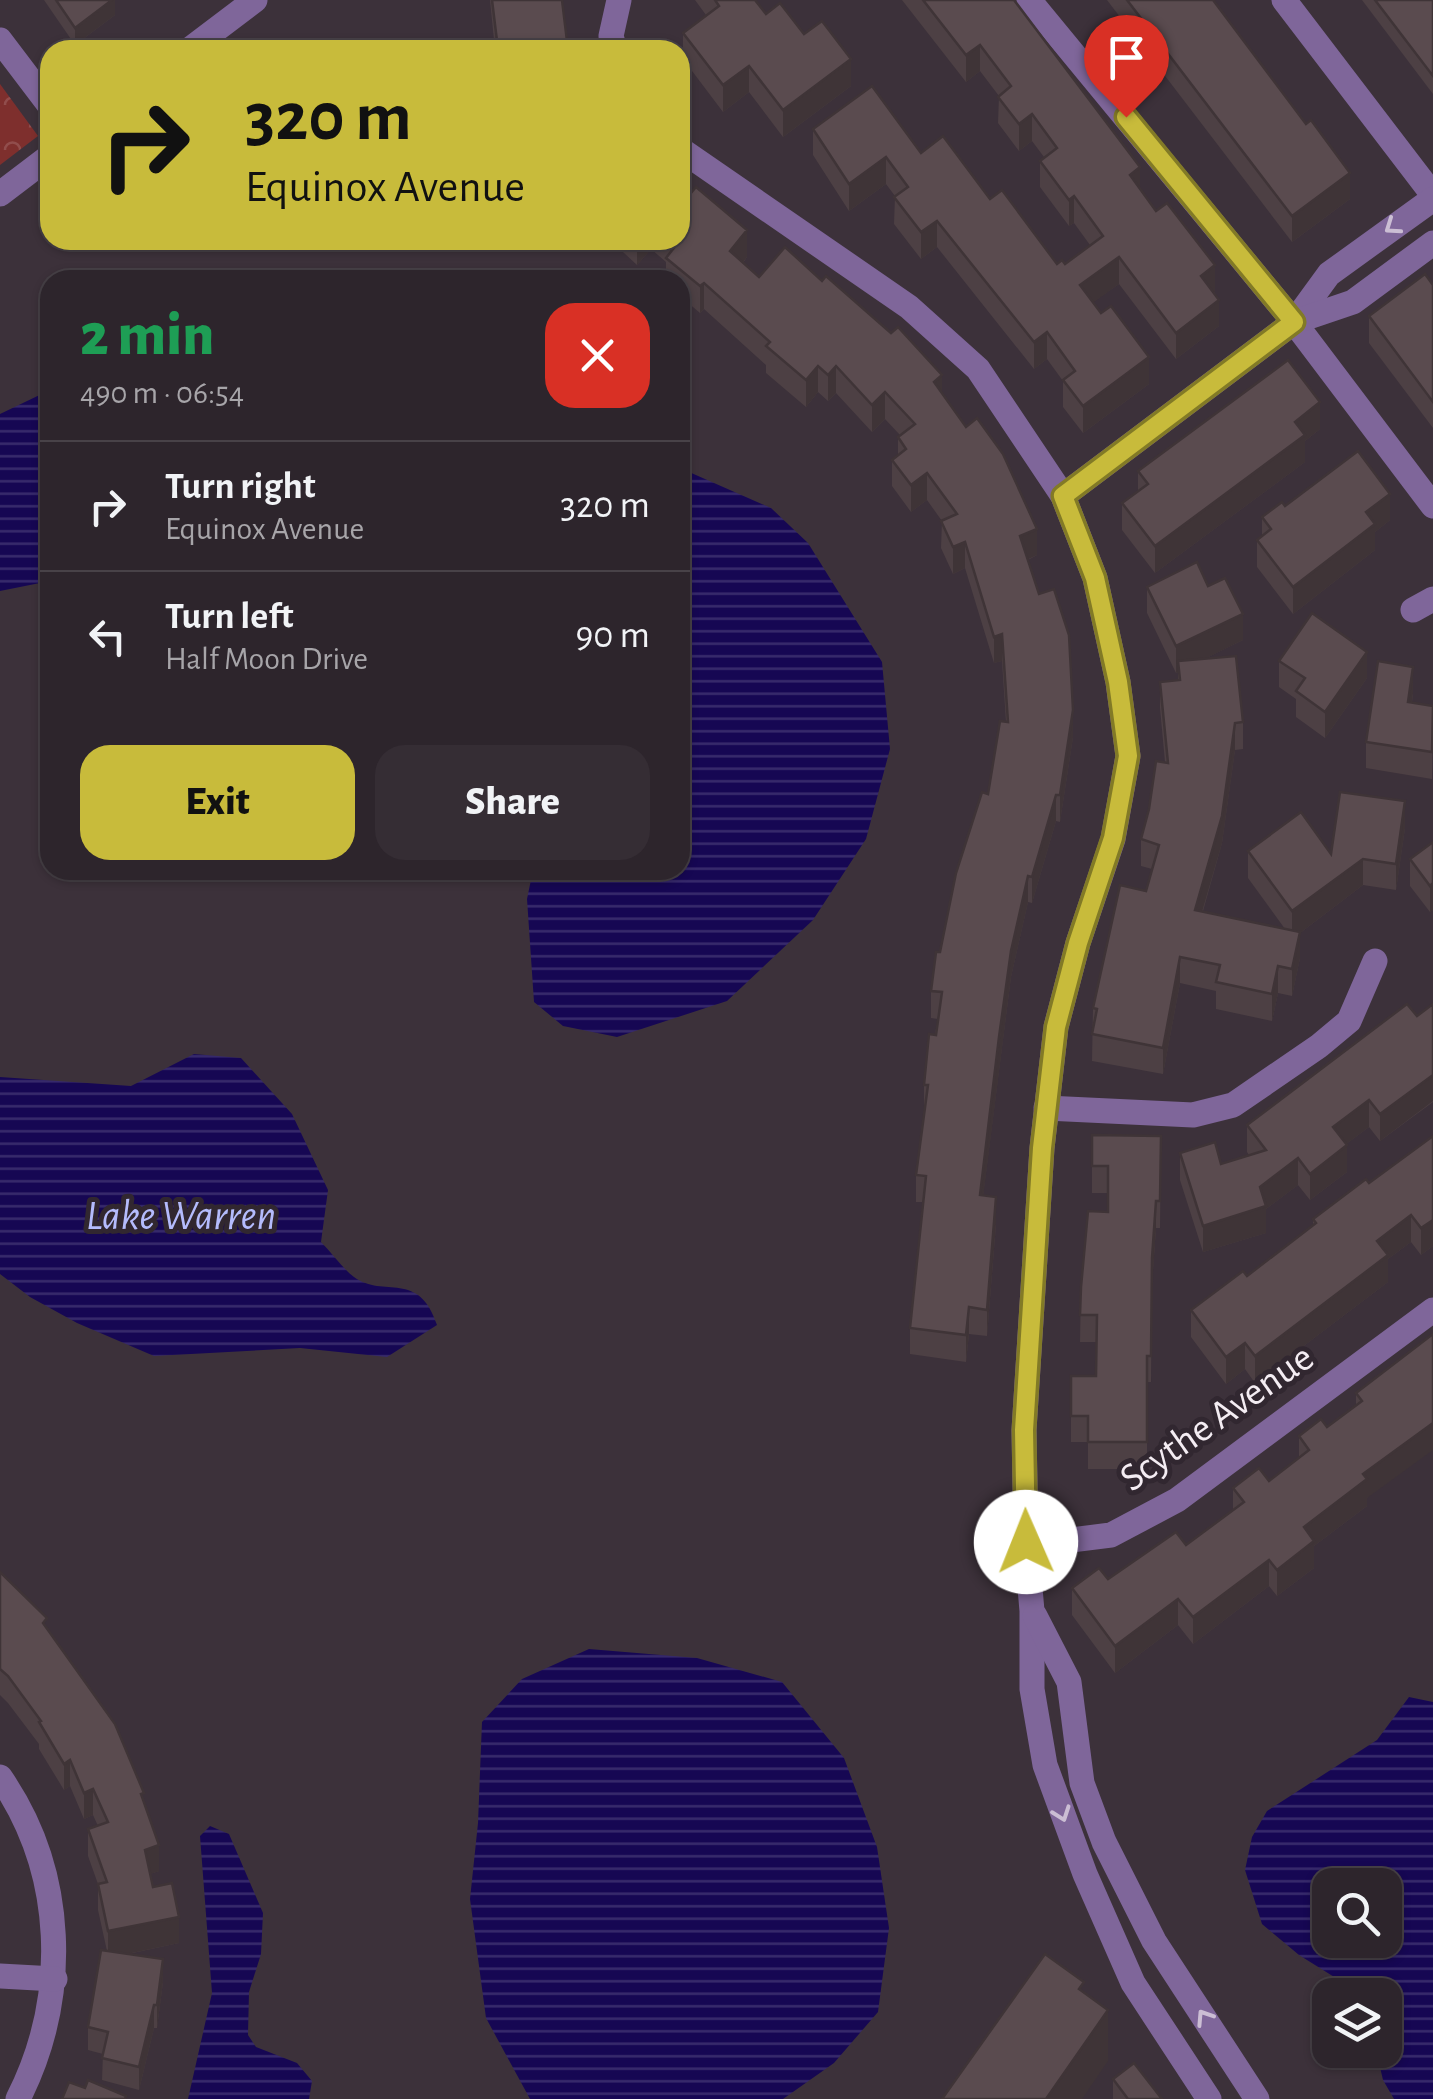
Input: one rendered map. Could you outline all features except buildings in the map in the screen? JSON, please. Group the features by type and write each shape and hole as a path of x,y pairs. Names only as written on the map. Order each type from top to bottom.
{"street":[{"path":"203,40 255,0"},
{"path":"612,40 620,0"},
{"path":"1030,0 1294,322 1433,506"},
{"path":"1063,496 1294,322 1328,274 1433,197 1284,0"},
{"path":"0,40 40,93"},
{"path":"690,157 908,307 978,368 1063,496 1095,578 1118,682 1128,756 1113,838 1078,943 1056,1027 1046,1108 1024,1430 1035,1720 1044,1766 1133,1983 1209,2099"},
{"path":"0,194 40,164"},
{"path":"1294,322 1353,302 1433,243"},
{"path":"1350,256 1373,287"},
{"path":"1046,1108 1193,1115 1233,1105 1320,1046 1349,1021 1375,961"},
{"name":"Scythe Avenue","path":"1026,1542 1111,1535 1177,1500 1433,1310"},
{"path":"1032,1611 1068,1682 1082,1782 1104,1842 1154,1940 1257,2099"},
{"path":"1035,1720 1074,1714"},
{"path":"0,1776 16,1800 49,1885 55,1978 34,2066 18,2099"},
{"path":"0,1976 55,1978"}],"green space":[{"path":"0,84 38,136 0,165"}],"water":[{"path":"40,395 40,583 0,591 0,414"},
{"path":"690,472 771,508 808,543 882,662 890,749 866,839 813,920 727,1001 617,1037 563,1026 534,1002 527,899 531,880 690,880"},
{"name":"Lake Warren","path":"194,1054 241,1058 292,1114 328,1190 321,1242 354,1277 421,1297 437,1325 387,1357 300,1348 154,1356 77,1323 30,1297 0,1274 0,1077 131,1086"},
{"path":"589,1649 697,1658 782,1682 844,1758 877,1847 889,1928 878,2012 834,2063 783,2099 530,2099 486,2018 470,1899 482,1722 522,1679"},
{"path":"1409,1697 1433,1702 1433,2099 1394,2099 1383,2080 1380,2068 1402,2068 1402,1978 1336,1978 1299,1955 1262,1924 1245,1870 1252,1837 1267,1811 1377,1740"},
{"path":"210,1826 229,1834 263,1913 261,1954 249,1992 248,2035 256,2047 297,2063 312,2081 309,2099 188,2099 212,1993 200,1836"}],"route":[{"path":"1026,1542 1024,1430 1042,1148 1056,1027 1078,943 1113,838 1128,756 1118,682 1095,578 1063,496 1294,322 1126,117"}]}
